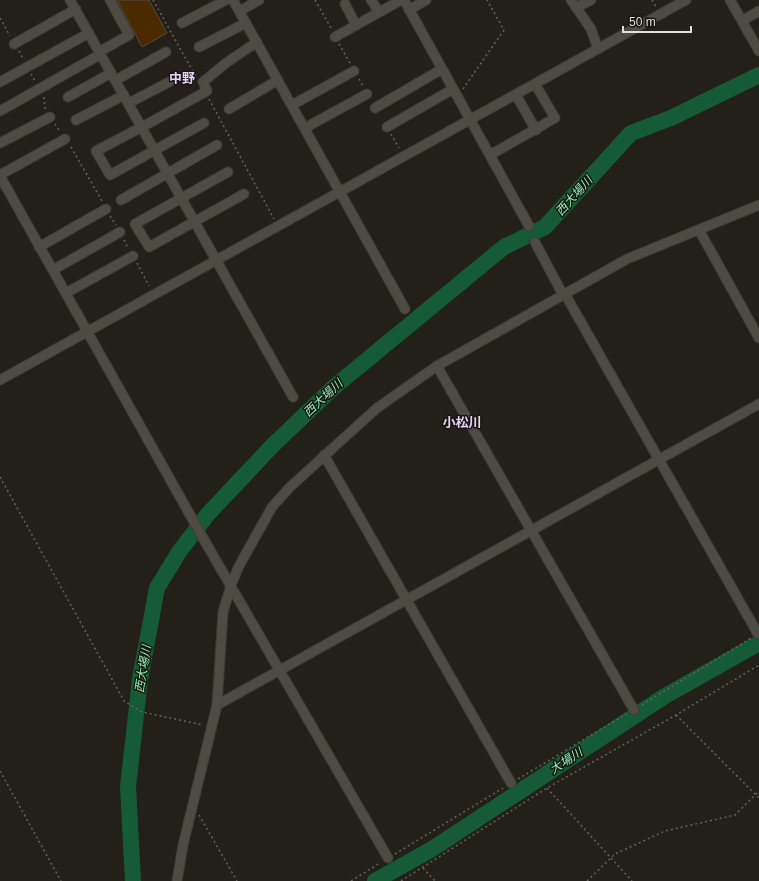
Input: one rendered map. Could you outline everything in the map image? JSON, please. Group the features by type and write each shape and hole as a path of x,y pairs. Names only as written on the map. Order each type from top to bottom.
{"street":[{"path":"70,0 156,150 293,397"},
{"path":"0,111 130,35 110,0"},
{"path":"182,23 226,0"},
{"path":"233,0 405,309"},
{"path":"240,11 259,0"},
{"path":"371,0 379,12"},
{"path":"336,37 402,0 409,10 529,226"},
{"path":"409,10 426,0"},
{"path":"571,0 591,29 598,49"},
{"path":"576,8 591,0"},
{"path":"730,0 759,51"},
{"path":"0,380 155,296 683,1"},
{"path":"344,4 356,25"},
{"path":"14,44 76,9"},
{"path":"742,21 759,11"},
{"path":"199,47 246,23"},
{"path":"0,82 89,33"},
{"path":"204,123 110,175 96,150 142,127 206,91 203,82 226,62 257,42"},
{"path":"68,96 166,52"},
{"path":"375,108 442,69"},
{"path":"292,105 354,71"},
{"path":"229,109 278,80"},
{"path":"129,103 171,81"},
{"path":"490,155 555,118 535,84"},
{"path":"387,127 453,89"},
{"path":"305,128 368,94"},
{"path":"76,120 124,95"},
{"path":"516,95 536,130"},
{"path":"0,143 50,116"},
{"path":"65,139 0,176 192,518 388,858"},
{"path":"121,200 217,146"},
{"path":"228,172 135,224 149,247 244,194"},
{"path":"177,881 183,845 217,705 223,612 231,585 239,566 272,507 290,487 377,408 437,366 627,259 759,205"},
{"path":"39,247 106,209"},
{"path":"699,230 759,338"},
{"path":"53,270 120,232"},
{"path":"535,242 758,634"},
{"path":"66,293 133,256"},
{"path":"437,366 634,710"},
{"path":"217,705 532,532 759,404"},
{"path":"324,455 511,783"}],"path":[{"path":"153,0 197,79"},
{"path":"457,98 504,30 487,0"},
{"path":"652,0 657,10"},
{"path":"0,18 44,97 44,107 74,151 155,296"},
{"path":"204,92 278,226"},
{"path":"0,477 124,701 142,712 212,727"},
{"path":"351,881 758,634"},
{"path":"401,881 547,788 676,715 759,665"},
{"path":"676,715 759,798"},
{"path":"0,770 61,881"},
{"path":"547,788 590,834 610,859 632,881"},
{"path":"587,881 615,854 665,830 735,815 759,791"},
{"path":"193,806 237,881"},
{"path":"423,868 434,881"}],"building":[{"path":"117,0 149,0 167,33 142,47"}],"waterway":[{"name":"西大場川","path":"133,881 128,787 140,679 157,588 179,552 208,514 273,445 334,387 504,247 545,227 631,133 671,118 759,75"},
{"name":"大場川","path":"375,881 432,849 665,696 759,643"}],"district":[{"name":"中野","path":"182,78"},
{"name":"小松川","path":"462,422"}]}
